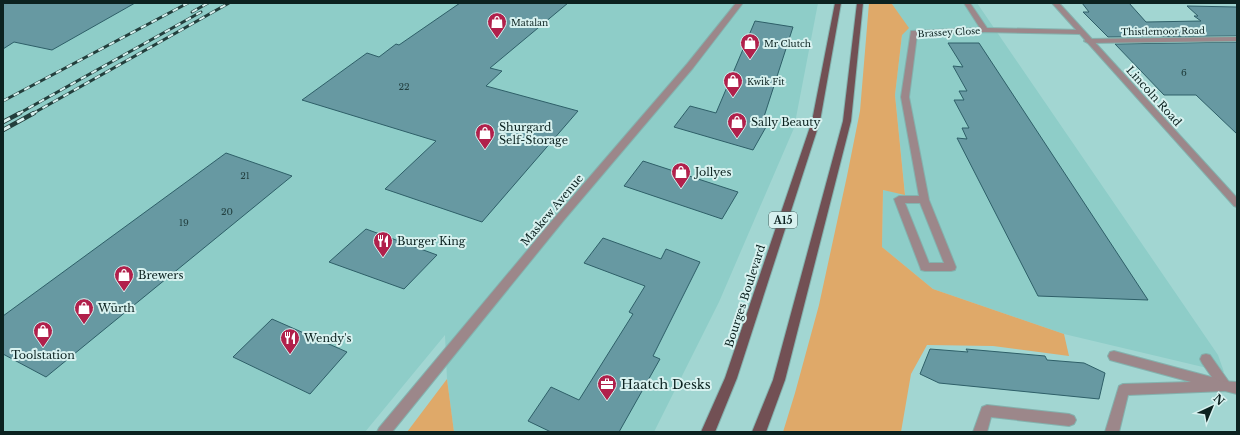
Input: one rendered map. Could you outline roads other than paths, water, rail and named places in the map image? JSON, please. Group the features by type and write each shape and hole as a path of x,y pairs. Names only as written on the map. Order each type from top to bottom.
{"main road":[{"name":"Bourges Boulevard","path":"708,432 731,378 816,121 838,3"},
{"path":"759,432 779,380 847,121 860,3"}],"street":[{"name":"Maskew Avenue","path":"384,432 560,218 690,66 740,3"},
{"path":"967,3 985,30"},
{"name":"Lincoln Road","path":"1055,3 1237,204"},
{"name":"Brassey Close","path":"924,200 899,199 925,267 952,267 924,200 905,97 914,33 985,30 1081,32"},
{"name":"Thistlemoor Road","path":"1088,41 1237,39"},
{"path":"1114,356 1231,387"},
{"path":"1206,360 1231,387"},
{"path":"1112,432 1123,390 1231,387"},
{"path":"980,432 987,411 1069,420"}],"railway":[{"path":"3,101 188,3"},
{"path":"192,12 208,3"},
{"path":"32,114 229,3"},
{"path":"18,114 201,12"},
{"path":"3,122 20,113"},
{"path":"3,130 34,113"}],"place":[{"name":"Matalan","path":"497,39"},
{"name":"Mr Clutch","path":"750,60"},
{"name":"Kwik Fit","path":"733,98"},
{"name":"Sally Beauty","path":"737,139"},
{"name":"Shurgard Self-Storage","path":"485,150"},
{"name":"Jollyes","path":"681,189"},
{"name":"Burger King","path":"383,258"},
{"name":"Brewers","path":"124,292"},
{"name":"Würth","path":"84,325"},
{"name":"Toolstation","path":"43,348"},
{"name":"Wendy's","path":"290,355"},
{"name":"Haatch Desks","path":"607,401"}]}
